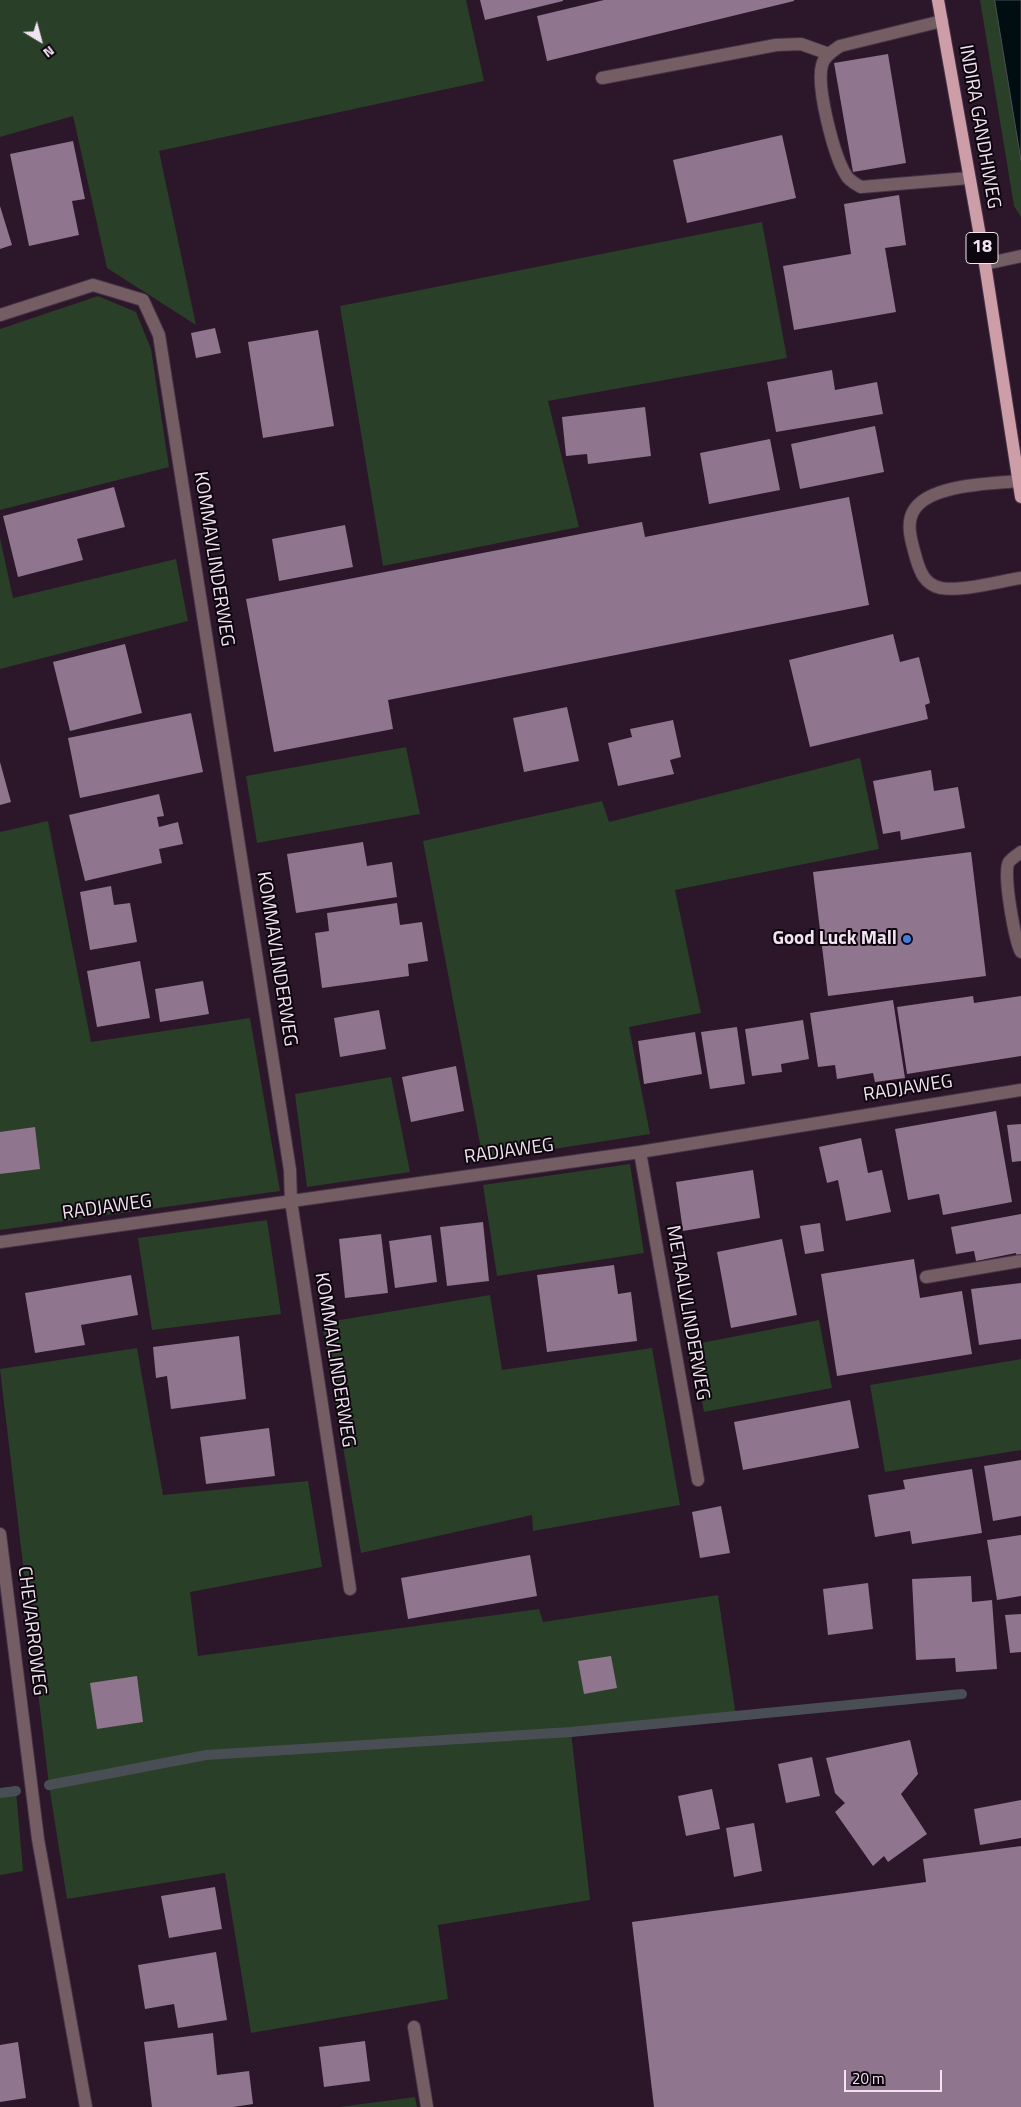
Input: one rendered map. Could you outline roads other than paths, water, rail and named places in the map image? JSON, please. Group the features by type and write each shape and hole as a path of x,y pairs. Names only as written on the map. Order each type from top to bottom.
{"main road":[{"name":"INDIRA GANDHIWEG","path":"938,0 985,264 1021,497"}],"street":[{"path":"942,21 840,46 828,54 822,65 821,85 828,127 846,176 861,187 969,178"},
{"path":"602,78 776,45 801,44 828,54"},
{"path":"985,264 1021,256"},
{"name":"KOMMAVLINDERWEG","path":"0,315 93,285 143,300 159,335 289,1160 291,1201 350,1589"},
{"path":"1018,481 943,490 926,499 914,510 910,534 919,571 926,581 942,588 964,587 1021,578"},
{"path":"1021,852 1008,863 1006,871 1011,912 1021,952"},
{"name":"RADJAWEG","path":"0,1242 640,1152 1021,1090"},
{"name":"METAALVLINDERWEG","path":"640,1152 698,1480"},
{"path":"926,1277 1021,1261"},
{"name":"CHEVARROWEG","path":"0,1534 40,1848 86,2107"},
{"path":"414,2027 427,2107"}],"waterway":[{"path":"49,1785 206,1755 571,1732 962,1694"},
{"path":"0,1793 16,1791"}],"place":[{"name":"Good Luck Mall","path":"907,939"}]}
